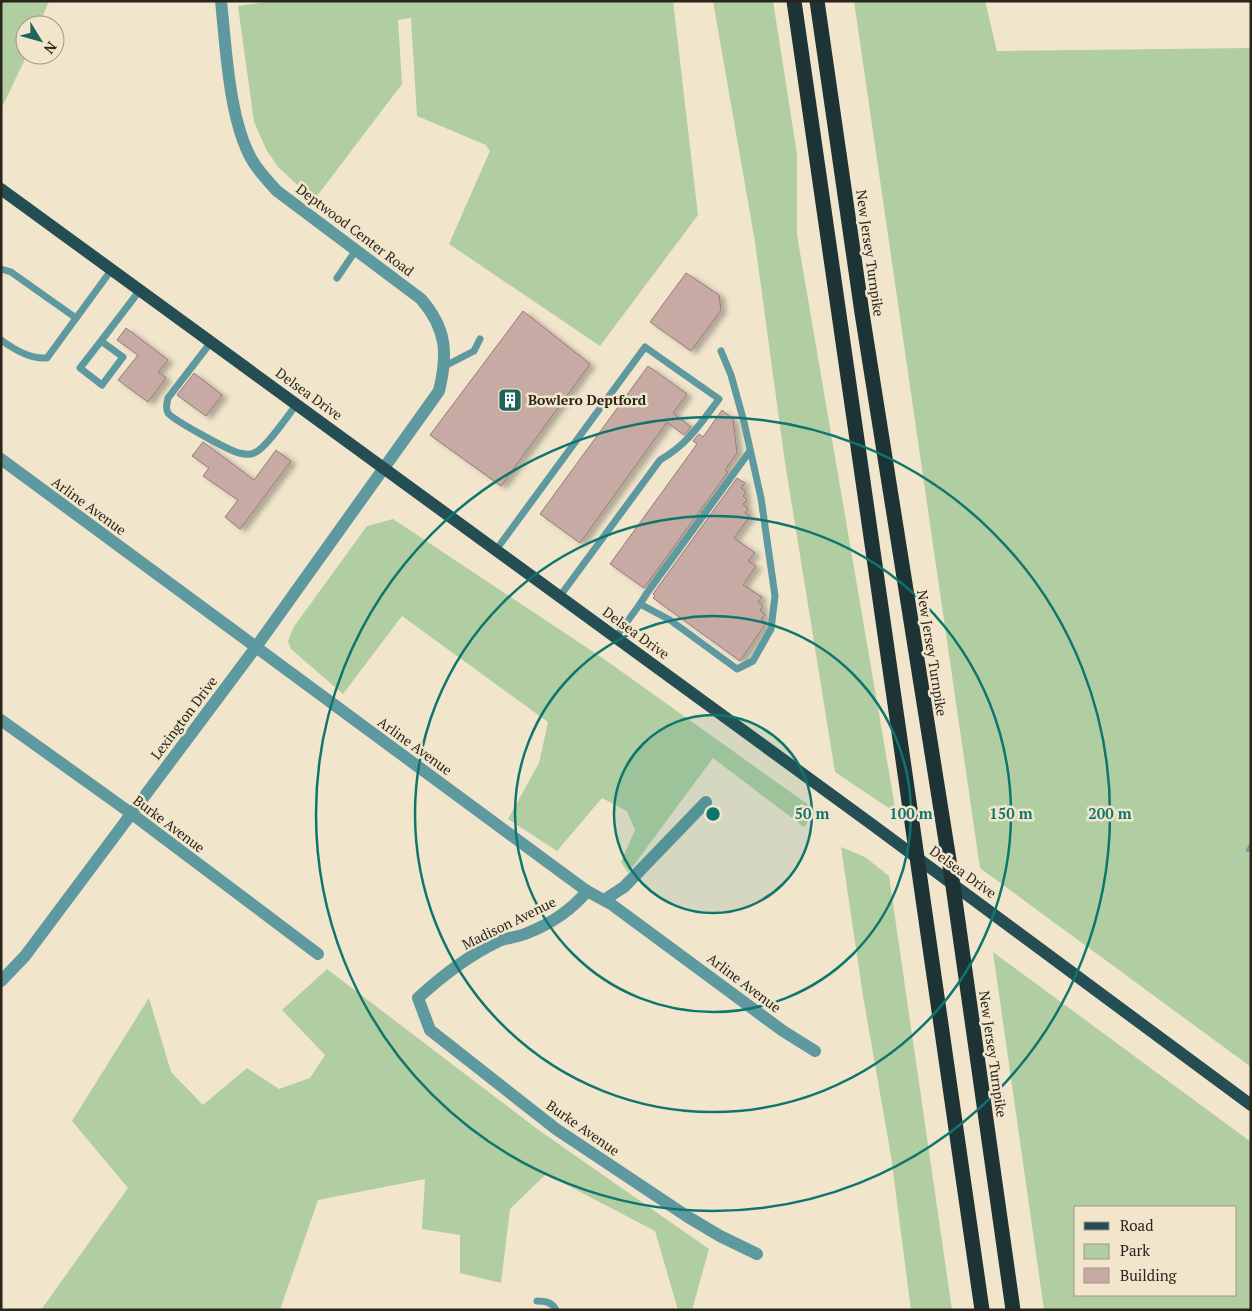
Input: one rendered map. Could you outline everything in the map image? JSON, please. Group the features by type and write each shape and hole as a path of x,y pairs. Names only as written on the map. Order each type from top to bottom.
{"highway":[{"path":"794,1 982,1310"},
{"name":"New Jersey Turnpike","path":"817,1 864,323 952,879 1013,1310"}],"main road":[{"name":"Delsea Drive","path":"1,189 997,916 1251,1105"}],"street":[{"name":"Deptwood Center Road","path":"221,1 233,104 244,142 252,160 264,177 277,190 421,299 433,312 444,343 445,366 439,391 384,468"},
{"name":"Arline Avenue","path":"1,460 587,891 604,900 783,1031 815,1051"},
{"name":"Lexington Drive","path":"1,981 25,956 132,814 256,647 384,468"},
{"name":"Burke Avenue","path":"1,720 132,814 318,954"},
{"path":"604,900 624,887 706,802"},
{"name":"Madison Avenue","path":"418,998 438,980 483,950 500,941 525,934 550,923 580,900 587,891"},
{"name":"Burke Avenue","path":"418,998 430,1030 556,1130 720,1236 757,1254"}],"lane":[{"path":"337,278 356,250"},
{"path":"1,269 11,272 76,318"},
{"path":"1,340 23,354 38,359 47,358 112,269"},
{"path":"101,341 123,357 102,385 80,368 140,290"},
{"path":"445,366 474,351 480,339"},
{"path":"211,342 168,398 166,406 169,414 194,430 238,453 253,454 270,439 296,404"},
{"path":"496,550 645,347 718,399 692,435 676,451 660,460 560,596"},
{"path":"640,604 670,620 737,669 753,661 771,629 775,596 761,498 731,375 721,351"},
{"path":"616,637 750,451"},
{"path":"537,1301 545,1301 554,1306 556,1310"}],"green space":[{"path":"1,1 49,1 43,15 15,15 15,65 22,65 1,109"},
{"path":"273,1 673,1 698,215 600,346 449,244 490,151 486,145 417,116 411,18 398,20 402,84 314,200 279,168 267,151 254,122 238,6"},
{"path":"713,1 773,1 797,154 797,235 896,813 835,772 784,456 755,242"},
{"path":"854,1 985,1 997,51 1251,48 1251,1067 980,868"},
{"path":"393,519 604,659 817,811 804,827 713,758 628,873 621,862 635,830 627,811 602,798 557,851 508,819 539,763 548,722 402,616 343,694 291,649 288,641 293,628 367,526"},
{"path":"841,847 865,857 889,876 952,1310 911,1310 891,1156 863,996"},
{"path":"993,952 1251,1142 1251,1310 1044,1310"},
{"path":"327,969 540,1131 709,1249 692,1310 678,1310 655,1231 546,1174 510,1209 501,1283 460,1273 460,1235 422,1229 425,1179 318,1200 280,1310 41,1310 128,1188 72,1121 149,998 171,1072 203,1105 247,1068 279,1089 310,1078 325,1055 282,1010"}],"building":[{"path":"686,273 719,295 721,310 691,351 650,322"},
{"name":"Bowlero Deptford","path":"523,311 590,364 501,486 430,435"},
{"path":"126,328 168,360 158,372 166,378 148,402 118,380 138,355 117,340"},
{"path":"648,366 687,394 673,413 691,427 684,435 667,422 580,543 540,514"},
{"path":"194,373 222,395 206,416 177,395"},
{"path":"722,410 733,419 737,453 725,470 728,472 644,588 610,564 697,444 693,441 699,434 703,437"},
{"path":"203,442 254,480 276,450 291,461 240,529 225,517 238,500 203,476 209,468 192,456"},
{"path":"737,478 745,483 741,488 746,492 743,496 747,500 743,504 748,509 745,513 750,516 734,538 755,553 748,561 756,566 743,585 762,597 758,602 763,606 760,610 765,615 761,619 766,623 740,661 653,598 655,596 653,594"}],"waterway":[{"path":"1248,850 1251,845"}],"place":[{"name":"Bowlero Deptford","path":"510,400"}]}
